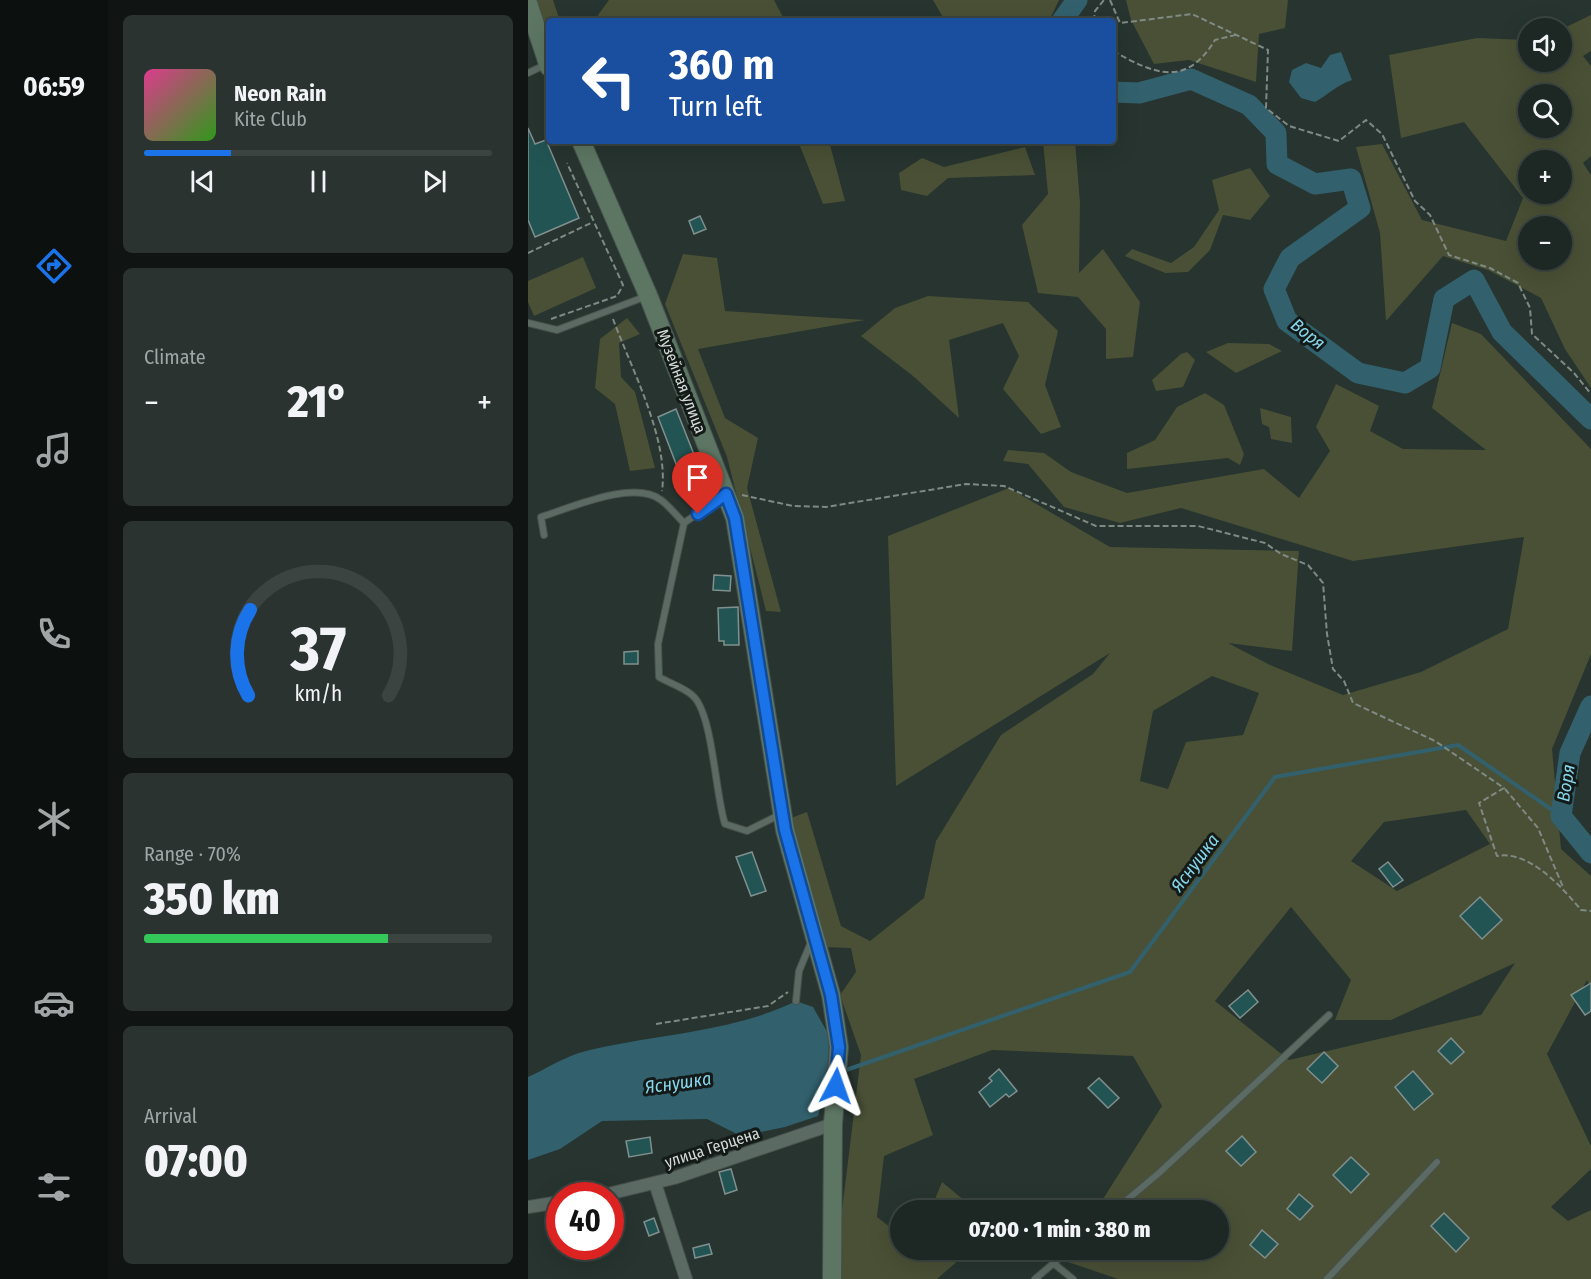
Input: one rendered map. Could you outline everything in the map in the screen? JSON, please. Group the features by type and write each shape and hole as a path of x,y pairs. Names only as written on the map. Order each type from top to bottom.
{"street":[{"path":"528,3 546,59"},
{"name":"Музейная улица","path":"582,144 648,295 735,518 782,813 831,995 839,1047 833,1124 832,1279"},
{"name":"улица Герцена","path":"624,1190 655,1183 833,1124"},
{"path":"655,1183 686,1279"},
{"path":"528,1207 546,1204"}],"lane":[{"path":"528,74 546,66"},
{"path":"528,323 558,330 648,295"},
{"path":"544,536 541,517 619,493 651,495 661,500 684,524"},
{"path":"726,494 684,524 658,644 659,677 693,695 707,718 718,804 725,824 747,831 782,813"},
{"path":"796,1001 799,971 814,934"},
{"path":"1127,1200 1329,1015"},
{"path":"1327,1279 1437,1162"},
{"path":"1035,1279 1057,1260"},
{"path":"1053,1263 1073,1279"}],"path":[{"path":"1094,18 1095,11 1104,0"},
{"path":"1110,0 1120,23 1192,14 1268,50 1266,108 1289,126 1339,141 1366,120 1382,134 1415,201 1430,215 1449,255 1490,268 1518,282 1530,308 1532,334 1574,373 1591,393"},
{"path":"1116,53 1145,70 1165,73 1190,69 1208,53 1215,40 1235,35"},
{"path":"544,321 617,296 623,285 567,163"},
{"path":"528,253 594,222"},
{"path":"609,310 653,426 661,460 661,500"},
{"path":"726,494 756,496 793,506 826,507 966,484 1004,486 1096,526 1198,526 1264,543 1281,554 1308,565 1323,583 1327,634 1333,669 1344,681 1353,703 1437,742 1504,788 1538,828 1564,889"},
{"path":"1504,788 1479,803 1497,856 1510,853 1533,866 1564,889 1581,910 1591,911"},
{"path":"656,1024 768,1006 786,996 799,971"}],"green space":[{"path":"534,0 553,0 559,18 546,18 546,36"},
{"path":"609,0 774,0 783,18 598,18 598,15"},
{"path":"933,0 1059,0 1050,18 943,18"},
{"path":"1126,0 1288,0 1285,28 1259,34 1256,82 1189,60 1154,64 1131,20"},
{"path":"1591,15 1591,51 1583,56 1591,66 1591,156 1583,163 1591,175 1591,388 1565,349 1541,298 1488,270 1443,256 1386,321 1380,233 1356,147 1382,144 1422,220 1506,241 1521,204 1572,204 1572,150 1518,150 1518,192 1464,122 1401,138 1389,55 1477,38 1518,40 1518,72 1572,72 1572,24"},
{"path":"799,144 830,144 845,201 823,204"},
{"path":"1043,144 1075,144 1080,203 1079,273 1103,249 1140,302 1133,357 1106,359 1106,329 1078,297 1038,293 1022,225 1048,194"},
{"path":"1025,147 1035,175 948,178 927,196 901,190 899,173 922,158 944,167"},
{"path":"1250,168 1270,196 1250,220 1223,215 1210,250 1188,272 1165,273 1125,256 1132,249 1171,263 1194,247 1219,210 1212,180"},
{"path":"683,254 717,258 725,311 865,320 698,349 725,418 758,438 747,488 781,612 766,611 727,457 665,304"},
{"path":"583,257 596,288 534,316 528,302 528,281"},
{"path":"928,296 1028,302 1058,331 1045,385 1061,427 1041,434 1003,389 1019,356 1003,323 949,340 959,418 913,376 861,336 895,308"},
{"path":"627,318 640,334 619,343 621,377 635,392 655,468 630,471 615,404 595,388 600,339"},
{"path":"1452,323 1481,334 1591,449 1591,654 1552,749 1561,849 1591,876 1591,988 1587,980 1547,1054 1591,1146 1591,1169 1551,1207 1568,1221 1591,1210 1591,1279 1118,1279 1065,1261 1229,1260 1229,1200 1102,1200 1162,1106 1133,1056 992,1050 914,1079 933,1135 884,1156 877,1217 890,1227 890,1260 959,1260 937,1279 840,1279 839,1235 861,1055 840,995 856,972 851,948 823,947 791,818 807,812 841,926 870,941 924,898 936,841 1001,735 1093,674 1110,653 896,786 888,536 1009,488 1110,547 1299,551 1292,651 1228,643 1270,665 1343,695 1421,672 1508,629 1524,537 1353,561 1181,508 1120,523 1064,507 1028,464 1003,461 1008,450 1044,453 1071,472 1127,493 1264,469 1299,498 1330,451 1316,427 1336,384 1379,406 1370,431 1403,449 1486,450 1432,408","holes":["1212,676 1259,693 1243,735 1186,742 1168,789 1140,781 1153,711","1466,810 1490,844 1397,891 1351,861 1384,822","1291,907 1351,980 1335,1020 1391,1020 1515,963 1481,1015 1289,1060 1215,1001"]},
{"path":"1228,343 1269,344 1282,351 1236,373 1206,352"},
{"path":"1187,352 1195,360 1183,387 1156,391 1152,380 1181,354"},
{"path":"1205,393 1224,405 1244,454 1240,465 1228,458 1127,469 1127,453 1155,440 1177,407"},
{"path":"1260,408 1291,417 1292,443 1271,439 1269,427 1262,424"},
{"path":"942,1182 964,1200 935,1200"}],"water":[{"path":"1341,52 1352,80 1315,102 1301,98 1289,82 1292,70 1306,63 1321,68 1330,55"},
{"path":"796,1001 813,1007 829,1035 828,1078 818,1116 785,1127 741,1136 707,1119 602,1121 560,1149 528,1160 528,1077 579,1053 745,1020"}],"building":[{"path":"528,128 535,144 546,140 579,218 535,237 528,220"},
{"path":"700,216 706,229 694,234 689,221"},
{"path":"676,409 697,462 678,469 658,417"},
{"path":"714,575 731,576 730,591 713,590"},
{"path":"738,607 739,645 724,645 724,641 719,641 718,608"},
{"path":"638,651 638,664 624,664 624,652"},
{"path":"752,852 766,891 751,896 736,857"},
{"path":"1388,862 1403,880 1393,887 1379,869"},
{"path":"1480,897 1502,920 1482,939 1460,916"},
{"path":"1591,983 1591,1011 1585,1015 1571,995"},
{"path":"1248,990 1258,1002 1240,1018 1229,1006"},
{"path":"1451,1038 1464,1052 1451,1064 1438,1051"},
{"path":"1324,1052 1338,1066 1322,1083 1307,1069"},
{"path":"999,1069 1017,1091 1009,1097 1006,1094 990,1107 979,1092 992,1081 989,1078"},
{"path":"1413,1071 1433,1094 1414,1110 1395,1087"},
{"path":"1099,1078 1119,1098 1108,1108 1088,1088"},
{"path":"1242,1136 1256,1152 1241,1166 1226,1151"},
{"path":"650,1137 652,1153 629,1157 626,1141"},
{"path":"1351,1157 1369,1174 1351,1193 1333,1175"},
{"path":"731,1169 737,1190 725,1194 719,1172"},
{"path":"1299,1194 1313,1206 1300,1220 1287,1209"},
{"path":"1444,1213 1469,1238 1456,1252 1431,1226"},
{"path":"654,1218 659,1232 649,1236 644,1222"},
{"path":"1262,1230 1278,1244 1265,1258 1250,1245"},
{"path":"709,1244 712,1254 695,1258 693,1248"}],"waterway":[{"name":"Воря","path":"1064,18 1077,0"},
{"name":"Воря","path":"1116,92 1139,93 1191,79 1249,105 1276,133 1277,164 1315,184 1351,179 1360,208 1290,258 1274,289 1287,321 1358,373 1405,383 1430,368 1444,299 1474,280 1502,332 1591,419"},
{"name":"Воря","path":"1591,706 1570,753 1561,816 1591,853"},
{"name":"Яснушка","path":"846,1070 1130,972 1275,777 1458,745 1561,816"}],"route":[{"path":"698,514 726,494 735,518 785,830 831,995 839,1047 836,1086"}]}
